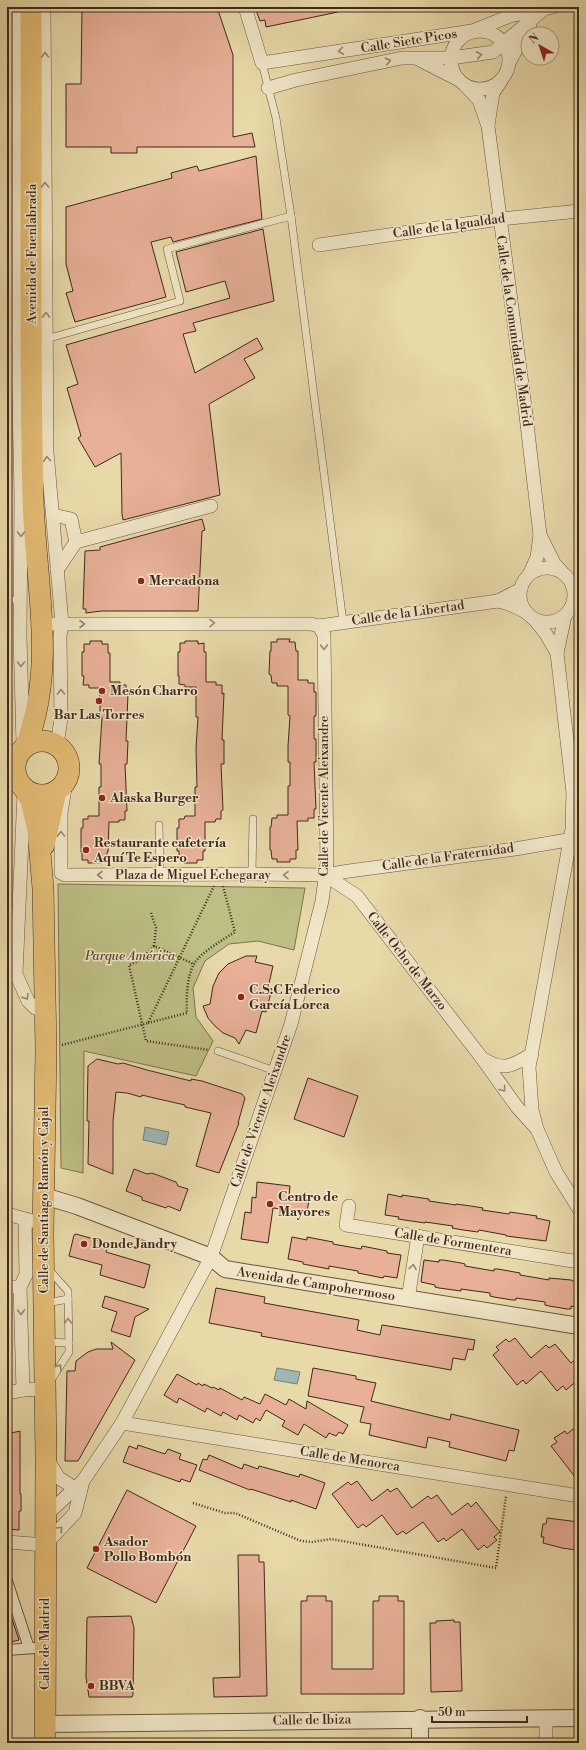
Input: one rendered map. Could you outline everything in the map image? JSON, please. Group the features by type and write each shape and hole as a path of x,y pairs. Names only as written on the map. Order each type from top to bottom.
{"main road":[{"name":"Avenida de Fuenlabrada","path":"31,7 35,498"},
{"path":"35,498 52,624 42,679 37,710 24,746 11,767 15,776 25,789 40,795 49,794 61,786 70,768 66,754 55,743 42,679"},
{"path":"24,746 40,740 55,743"},
{"name":"Calle de Santiago Ramón y Cajal","path":"42,856 61,786"},
{"name":"Calle de Santiago Ramón y Cajal","path":"25,789 33,807 42,856 46,1049 44,1196 34,1221 43,1264 46,1456 45,1545"},
{"name":"Calle de Madrid","path":"45,1545 37,1648 45,1733"}],"street":[{"name":"Avenida de Fuenlabrada","path":"18,7 18,358 35,498"},
{"name":"Avenida de Fuenlabrada","path":"35,498 47,452 44,7"},
{"path":"245,7 262,63"},
{"path":"268,88 296,80 402,58 451,58 493,52 531,20 548,8"},
{"name":"Calle Siete Picos","path":"262,63 472,31 510,16 548,8"},
{"path":"488,126 493,93 522,40 531,20"},
{"path":"488,126 479,100 453,72 451,58 452,52 456,43 463,35 472,31 488,32 497,36 504,44 508,53 509,63"},
{"path":"417,58 475,89 495,85 502,78"},
{"name":"Calle de la Comunidad de Madrid","path":"488,126 525,407 540,535 537,557 530,573"},
{"name":"Calle de la Igualdad","path":"319,245 500,218 579,211"},
{"path":"35,498 53,515 71,519 76,542"},
{"path":"24,746 21,723 21,601 35,498"},
{"path":"58,570 76,542 211,506"},
{"path":"53,515 58,570 52,624 60,636 61,719 55,743"},
{"name":"Calle de la Comunidad de Madrid","path":"540,535 554,563 570,576"},
{"path":"530,615 545,622 554,622 565,616 576,603 574,588 570,576 550,567 540,568 530,573 524,580 521,589 521,601 530,615 546,634 556,652"},
{"name":"Calle de la Libertad","path":"319,626 498,601 521,589"},
{"name":"Calle de la Libertad","path":"498,601 509,604 530,615"},
{"path":"565,616 556,652 573,793 575,838 529,1067 532,1110 538,1129 556,1172 579,1209"},
{"path":"52,624 236,623 311,624 319,626"},
{"name":"Calle de Vicente Aleixandre","path":"46,1516 79,1485 122,1423 211,1257 292,1016 322,901 327,863 324,636 319,626"},
{"name":"Plaza de Miguel Echegaray","path":"61,786 61,873 66,875 252,874 325,876"},
{"path":"25,789 11,974 28,1001 35,1008 45,1011"},
{"name":"Calle de la Fraternidad","path":"325,876 349,871 515,849 575,838"},
{"name":"Calle Ocho de Marzo","path":"325,876 357,896 481,1057 517,1107 538,1129"},
{"name":"Calle Ocho de Marzo","path":"481,1057 494,1066 512,1065 532,1054"},
{"name":"Avenida de Campohermoso","path":"44,1196 77,1206 211,1257 225,1269 579,1326"},
{"name":"Calle de Formentera","path":"349,1206 346,1225 579,1262"},
{"path":"7,1214 34,1221 26,1275 20,1286 23,1390"},
{"path":"408,1298 418,1236"},
{"path":"7,1287 20,1286"},
{"path":"7,1393 23,1390 45,1389"},
{"name":"Calle de Menorca","path":"122,1423 579,1496"},
{"path":"46,1456 59,1478 79,1485"},
{"name":"Calle de Vicente Aleixandre","path":"45,1545 76,1513 79,1485"},
{"path":"7,1542 45,1545"},
{"path":"7,1581 37,1648 7,1650"},
{"path":"420,1718 420,1743"},
{"name":"Calle de Ibiza","path":"45,1733 420,1718 579,1718"},
{"path":"546,1718 546,1743"}],"lane":[{"path":"262,63 276,118 291,216 343,622"},
{"path":"46,339 180,301 167,249 291,216"},
{"path":"7,599 21,601"},
{"path":"252,874 253,820"},
{"path":"159,825 160,875"},
{"path":"218,1051 274,1071"},
{"path":"43,1264 68,1291 69,1343 69,1352 45,1389"},
{"path":"44,1303 68,1299"},
{"path":"44,1342 69,1343"}],"path":[{"path":"148,1023 219,874"},
{"path":"46,1049 187,1013 186,992 194,964 215,943 235,932 219,874"},
{"path":"151,913 156,928 154,946 141,960 129,965 146,1041 218,1051"},
{"path":"154,946 180,956 194,964"},
{"path":"193,1502 225,1513 235,1513 301,1541 312,1542 331,1539 496,1568 508,1484"}],"green space":[{"name":"Parque América","path":"58,884 305,888 294,950 258,941 229,944 205,961 193,988 196,1017 213,1041 196,1076 84,1051 83,1173 61,1168"}],"water":[{"path":"145,1127 169,1132 166,1145 143,1140"},
{"path":"277,1368 300,1372 297,1384 274,1380"}],"building":[{"path":"82,7 217,7 233,55 233,137 252,133 255,147 137,147 137,153 111,153 111,147 66,147 66,84 81,84"},
{"path":"255,7 337,7 338,12 266,27 265,20 260,21"},
{"path":"256,156 262,219 173,242 171,237 151,242 166,297 75,322 66,293 73,291 66,264 66,207 172,178 171,173 197,166 199,171"},
{"path":"263,229 274,301 193,323 196,331 183,334 195,373 257,338 263,349 244,359 255,378 209,404 220,495 123,520 121,453 95,467 78,438 81,436 67,388 78,384 66,345 230,298 225,281 186,292 176,252"},
{"name":"Mercadona","path":"202,519 205,530 202,531 198,611 101,611 86,613 86,609 83,609 85,551 100,550 100,547"},
{"path":"277,639 290,639 289,642 295,642 296,651 298,651 298,680 308,680 308,683 314,683 314,692 316,692 314,739 316,739 316,762 314,762 316,809 314,809 314,818 308,818 308,821 297,821 298,850 296,850 296,859 290,859 290,862 277,862 277,859 272,859 270,850 270,827 272,818 277,818 277,815 288,815 288,786 290,786 290,762 288,762 290,716 288,715 288,686 277,686 277,683 272,683 271,675 269,674 271,642 277,642"},
{"path":"90,641 102,641 102,644 108,644 108,653 110,653 110,682 120,682 120,685 126,685 126,694 128,694 126,741 128,741 127,764 125,764 127,811 125,811 125,820 119,820 119,822 109,822 107,861 101,860 101,863 88,863 88,860 82,860 82,851 81,852 81,828 83,828 83,819 88,819 88,816 99,816 99,787 101,787 101,764 99,764 102,717 100,717 100,688 89,688 89,685 83,685 84,676 82,676 82,652 84,652 84,644 90,644"},
{"path":"185,641 198,641 198,644 204,643 204,652 206,652 206,682 216,682 216,685 222,685 222,694 224,693 222,740 224,740 224,764 221,764 223,810 221,811 221,819 216,819 215,822 205,822 205,851 203,851 203,860 197,860 197,863 184,863 184,860 179,860 179,851 177,851 177,828 179,828 179,819 184,819 185,816 195,816 195,787 197,787 196,748 198,717 196,717 196,687 185,687 185,685 179,684 178,676 178,652 180,652 180,643 185,643"},
{"name":"C.S.C Federico García Lorca","path":"246,956 257,956 255,962 273,966 268,988 272,989 266,1012 262,1011 256,1033 246,1030 239,1044 235,1038 223,1033 215,1026 208,1018 203,1006 210,1004 213,986 219,973 228,964"},
{"path":"97,1059 118,1064 123,1063 191,1081 191,1079 202,1081 242,1094 245,1098 239,1123 219,1173 196,1166 211,1113 142,1095 141,1097 116,1092 113,1121 113,1174 88,1164 88,1066"},
{"path":"308,1078 358,1096 344,1137 294,1119"},
{"path":"134,1169 147,1174 152,1173 176,1182 178,1186 188,1189 180,1211 168,1206 166,1208 142,1200 142,1197 126,1191"},
{"path":"257,1182 290,1186 289,1198 309,1200 307,1212 273,1208 268,1243 241,1239 245,1212 251,1213 252,1197 256,1198"},
{"path":"388,1194 402,1197 402,1195 429,1199 429,1201 471,1206 483,1208 482,1210 509,1214 510,1212 537,1216 536,1218 550,1221 546,1241 506,1236 479,1230 478,1232 463,1230 452,1228 453,1226 398,1219 399,1217 385,1215"},
{"path":"76,1234 104,1242 103,1244 108,1245 106,1252 150,1265 144,1288 100,1275 102,1265 69,1256 74,1235"},
{"path":"292,1237 307,1240 307,1237 361,1249 362,1246 401,1255 397,1278 384,1276 383,1278 358,1273 358,1271 329,1266 329,1269 303,1264 303,1262 288,1259"},
{"path":"424,1260 439,1262 439,1260 443,1260 465,1264 465,1266 494,1271 494,1269 498,1269 520,1273 520,1275 549,1280 549,1278 571,1280 575,1282 575,1284 579,1285 579,1308 571,1306 571,1309 567,1309 545,1305 545,1302 516,1298 516,1300 512,1300 490,1296 490,1293 435,1287 435,1285 421,1282"},
{"path":"216,1288 265,1297 264,1303 359,1320 357,1330 380,1335 382,1325 475,1340 473,1350 468,1349 465,1360 453,1358 451,1370 261,1336 262,1333 209,1323"},
{"path":"105,1296 149,1309 135,1317 130,1337 111,1331 117,1312 102,1307"},
{"path":"515,1338 531,1358 546,1345 549,1348 555,1344 571,1363 579,1357 579,1379 566,1390 563,1386 557,1391 541,1371 526,1384 523,1380 517,1385 493,1355 499,1350 496,1347 506,1339 509,1342"},
{"path":"111,1342 135,1360 78,1461 65,1461 67,1371 75,1371 76,1361 88,1352 96,1349 113,1349"},
{"path":"313,1368 356,1376 356,1379 376,1383 371,1401 450,1420 451,1414 519,1430 514,1451 509,1450 506,1461 449,1447 450,1442 428,1437 426,1448 369,1435 371,1424 360,1422 364,1407 308,1396"},
{"path":"177,1374 197,1385 198,1383 203,1386 204,1384 219,1390 220,1388 242,1400 244,1397 260,1404 265,1394 286,1405 289,1399 306,1409 307,1401 348,1425 343,1434 339,1432 336,1436 329,1433 326,1438 304,1424 298,1435 282,1426 285,1421 266,1410 260,1421 256,1418 253,1423 239,1415 237,1420 223,1412 221,1416 207,1408 205,1412 179,1398 177,1403 164,1395"},
{"path":"573,1429 579,1437 579,1482 551,1446 557,1442 554,1438 565,1431 567,1434"},
{"path":"20,1431 21,1511 19,1511 19,1530 7,1529 7,1434"},
{"path":"138,1445 165,1454 168,1449 181,1454 179,1459 197,1465 190,1482 181,1479 180,1482 123,1462 129,1446 137,1449"},
{"path":"209,1455 242,1469 244,1464 258,1469 259,1466 299,1477 300,1474 325,1483 316,1509 291,1500 291,1502 251,1489 250,1490 199,1470 203,1459 207,1460"},
{"path":"357,1481 372,1501 388,1489 390,1492 397,1488 412,1508 428,1496 431,1499 437,1495 452,1515 468,1503 471,1507 476,1502 500,1532 494,1537 497,1540 487,1548 484,1545 478,1550 462,1529 446,1541 444,1538 438,1542 423,1522 406,1534 403,1531 397,1535 382,1515 366,1527 363,1524 358,1528 332,1494 348,1482 351,1485"},
{"path":"127,1490 196,1526 156,1603 87,1568"},
{"path":"547,1518 579,1522 579,1549 562,1548 543,1543 544,1537 541,1537 543,1524 546,1524"},
{"path":"238,1555 259,1555 259,1562 264,1562 267,1696 214,1697 213,1678 240,1677"},
{"path":"307,1596 326,1596 326,1601 332,1601 332,1669 373,1669 373,1601 379,1601 379,1596 398,1596 398,1601 404,1601 404,1694 301,1694 301,1601 307,1601"},
{"path":"7,1604 19,1640 7,1643"},
{"path":"131,1616 134,1628 132,1697 89,1697 86,1677 87,1618"},
{"path":"454,1620 454,1622 460,1622 462,1691 431,1692 430,1623 436,1623 436,1621"}],"place":[{"name":"Mercadona","path":"141,581"},
{"name":"Mesón Charro","path":"102,691"},
{"name":"Bar Las Torres","path":"99,701"},
{"name":"Alaska Burger","path":"102,798"},
{"name":"Restaurante cafetería Aquí Te Espero","path":"86,850"},
{"name":"C.S.C Federico García Lorca","path":"241,997"},
{"name":"Centro de Mayores","path":"270,1204"},
{"name":"Donde Jandry","path":"84,1244"},
{"name":"Asador Pollo Bombón","path":"96,1549"},
{"name":"BBVA","path":"91,1686"}]}
